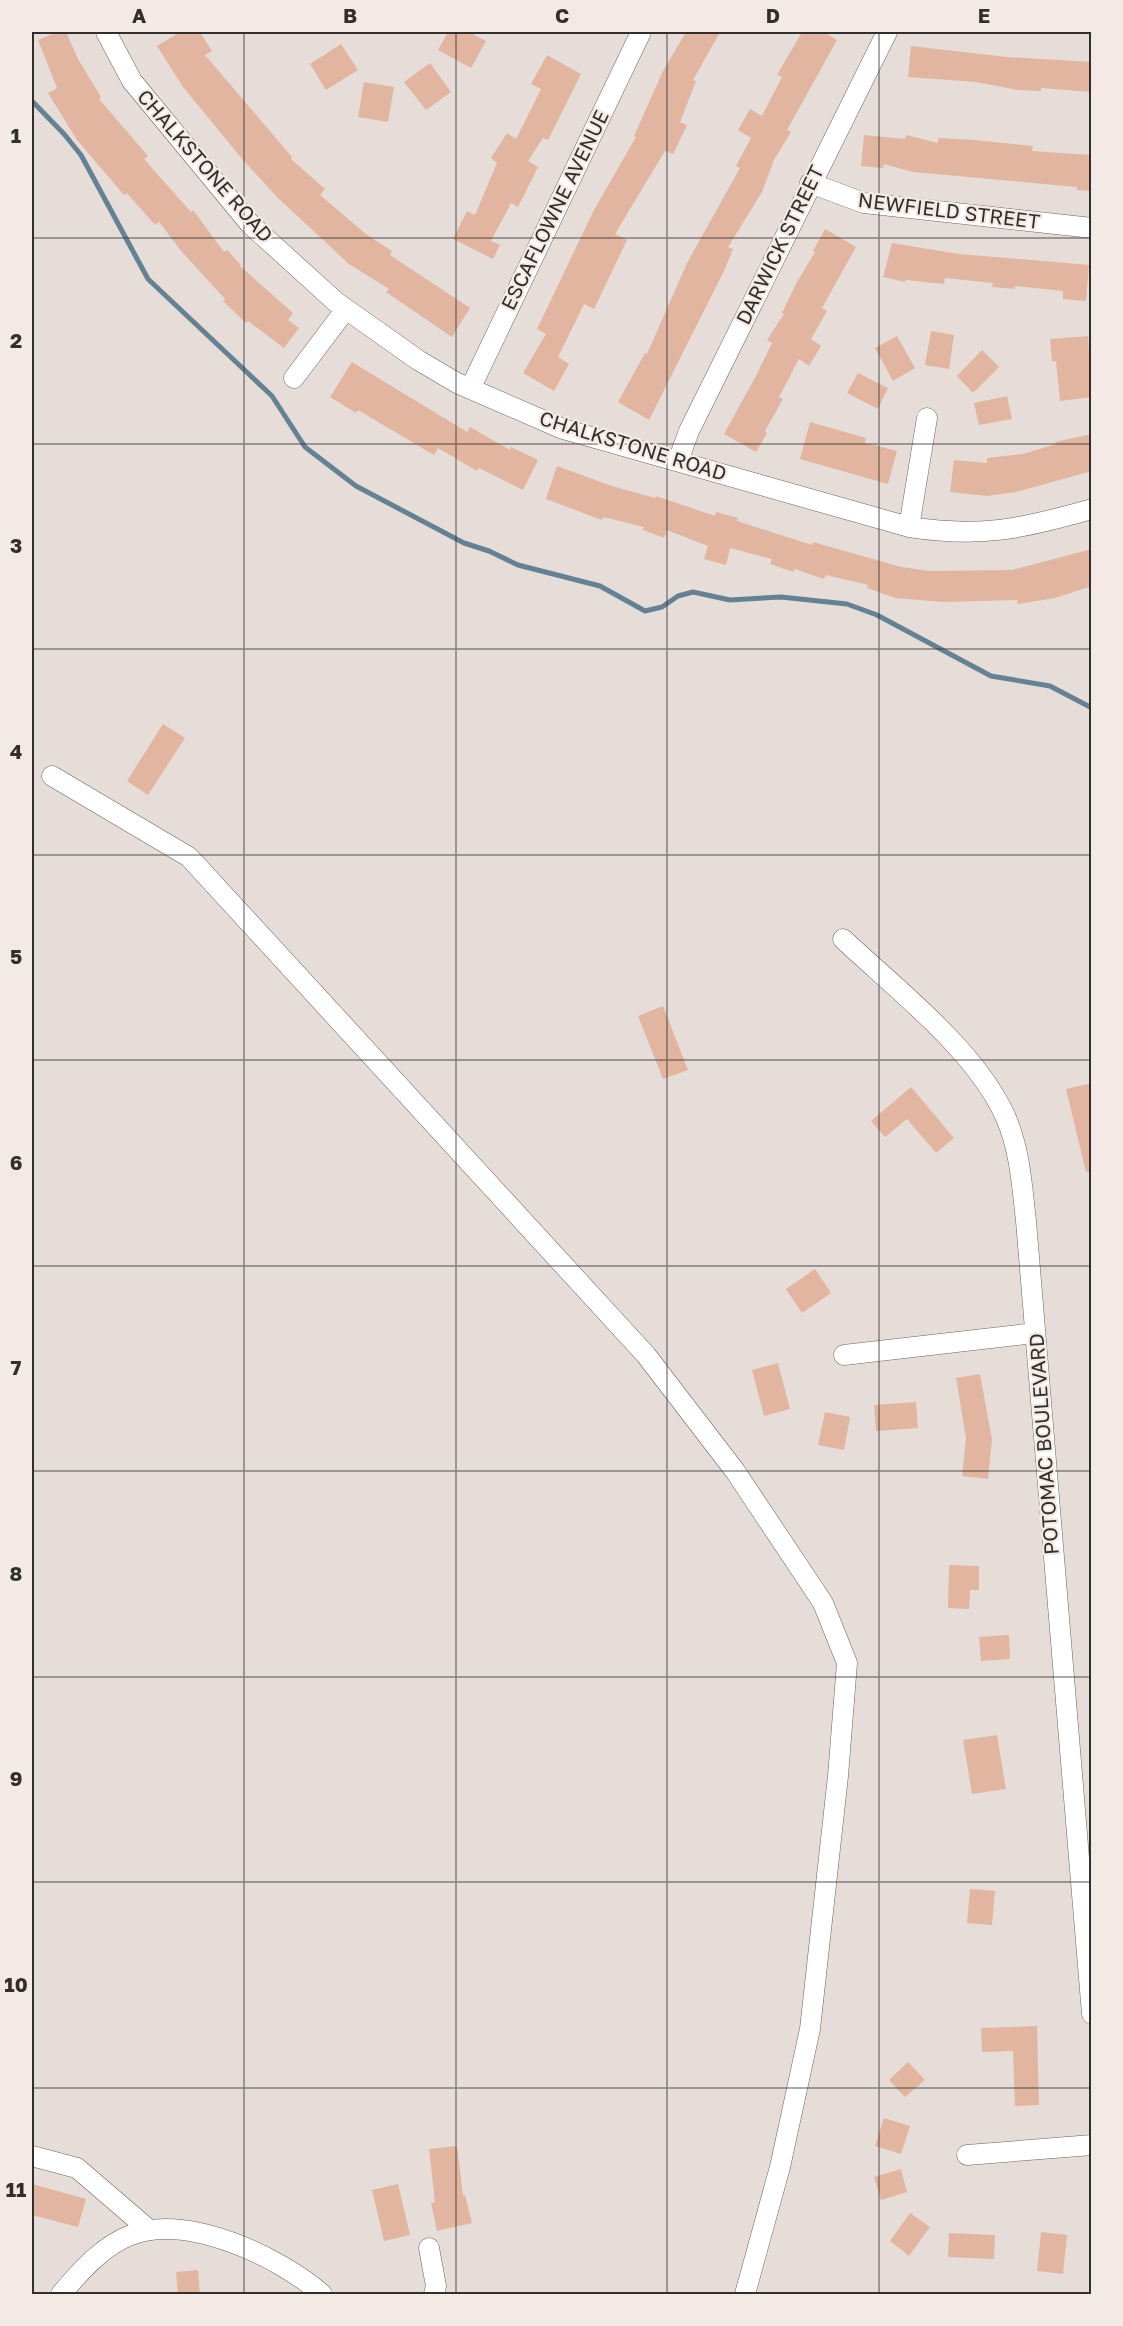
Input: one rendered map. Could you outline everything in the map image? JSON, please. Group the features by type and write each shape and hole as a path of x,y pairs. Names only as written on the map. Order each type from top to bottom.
{"street":[{"name":"CHALKSTONE ROAD","path":"106,32 132,81 250,224 346,309 418,360 470,389 563,429 634,451 678,461 909,527 950,533 988,532 1026,528 1092,509"},
{"name":"ESCAFLOWNE AVENUE","path":"470,389 641,32"},
{"name":"DARWICK STREET","path":"678,461 689,430 887,32"},
{"name":"NEWFIELD STREET","path":"810,183 864,203 1092,228"},
{"path":"294,378 346,309"},
{"path":"909,527 927,418"},
{"path":"52,776 189,857 646,1355 735,1471 823,1603 847,1663 838,1776 811,2018 780,2167 745,2295"},
{"name":"POTOMAC BOULEVARD","path":"843,939 962,1053 985,1080 1007,1120 1020,1168 1092,2014"},
{"path":"844,1355 1035,1333"},
{"path":"967,2155 1092,2145"},
{"path":"32,2156 77,2168 148,2229"},
{"path":"61,2295 108,2247 129,2235 148,2229 192,2232 228,2241 300,2277 322,2295"},
{"path":"429,2248 436,2286 434,2295"}],"building":[{"path":"58,32 66,32 78,59 101,97 99,99 148,156 144,159 191,212 193,210 224,252 227,250 240,266 293,313 288,320 299,328 284,348 248,321 246,323 223,301 225,299 182,252 159,222 155,225 127,193 124,195 77,140 48,93 57,88 38,40"},
{"path":"180,32 200,32 212,51 205,55 292,157 291,159 325,189 320,195 367,235 392,251 390,255 470,308 452,337 386,292 389,289 349,264 278,198 243,160 183,87 157,46"},
{"path":"448,32 469,32 486,41 471,68 438,50"},
{"path":"686,32 720,32 693,80 696,81 680,122 687,125 673,154 665,151 615,234 627,240 594,309 584,304 558,357 569,364 554,391 523,373 546,334 537,329 594,210 636,137 634,136 663,71"},
{"path":"802,32 824,32 837,40 787,130 791,132 774,160 762,192 728,247 733,249 724,271 649,420 618,402 645,353 647,354 687,263 740,168 736,166 751,138 738,130 750,109 762,116 782,77 777,75"},
{"path":"341,44 358,70 326,90 310,64"},
{"path":"911,46 1007,57 1092,62 1092,92 1041,88 1041,91 1018,90 976,82 908,77"},
{"path":"547,55 581,74 548,140 543,138 528,161 538,167 518,207 511,203 491,241 500,245 493,259 453,239 467,211 475,215 497,163 491,158 507,133 516,139 541,89 531,84"},
{"path":"430,63 451,92 426,110 404,82"},
{"path":"364,82 394,87 388,122 358,117"},
{"path":"864,135 905,139 906,135 938,143 938,138 974,140 1033,146 1032,151 1092,155 1092,191 1077,190 1077,187 913,172 884,164 883,168 861,166"},
{"path":"825,229 856,247 822,308 827,311 811,339 821,346 809,366 799,359 779,397 783,399 756,452 724,434 757,374 772,343 767,340 784,314 782,313"},
{"path":"892,243 959,254 1089,265 1086,301 1063,299 1063,291 1015,286 1015,289 992,287 993,283 945,278 944,284 906,280 905,282 883,277"},
{"path":"931,331 954,335 949,369 925,365"},
{"path":"897,336 915,368 893,381 875,348"},
{"path":"1088,336 1092,397 1060,401 1056,361 1052,362 1050,339"},
{"path":"982,350 999,367 973,393 957,376"},
{"path":"352,362 467,432 470,427 510,450 511,447 538,460 523,490 479,468 477,471 438,448 434,455 358,410 356,413 330,397"},
{"path":"858,373 888,388 878,409 847,393"},
{"path":"1007,396 1012,419 979,425 974,403"},
{"path":"810,422 866,438 865,443 897,451 888,484 800,459"},
{"path":"1092,434 1092,471 1016,492 987,496 950,492 954,460 987,463 987,458 1023,454 1056,444 1055,442"},
{"path":"557,466 612,486 655,498 656,496 715,516 716,512 738,518 737,521 812,545 813,542 901,567 930,571 1012,570 1092,549 1092,586 1055,598 1018,604 1017,600 943,602 895,598 867,588 868,585 826,575 824,579 795,569 793,572 770,564 772,559 730,548 726,565 704,559 708,546 667,530 664,538 643,530 644,527 603,517 602,520 546,499"},
{"path":"163,724 185,738 148,795 127,781"},
{"path":"663,1006 688,1070 663,1079 638,1016"},
{"path":"1092,1083 1092,1171 1086,1172 1066,1089"},
{"path":"911,1087 954,1138 936,1153 907,1119 885,1137 871,1121"},
{"path":"815,1269 831,1293 802,1313 786,1289"},
{"path":"778,1363 790,1409 764,1416 752,1370"},
{"path":"980,1374 992,1440 988,1479 962,1476 966,1438 956,1378"},
{"path":"916,1402 918,1428 876,1431 874,1405"},
{"path":"825,1412 850,1417 844,1450 818,1445"},
{"path":"949,1565 979,1566 979,1590 970,1590 969,1609 948,1608"},
{"path":"1009,1635 1010,1659 981,1661 979,1637"},
{"path":"997,1735 1006,1789 972,1794 963,1740"},
{"path":"970,1889 995,1891 992,1925 967,1923"},
{"path":"1037,2026 1039,2105 1015,2106 1013,2051 982,2052 981,2028"},
{"path":"908,2062 925,2080 905,2097 889,2080"},
{"path":"884,2118 910,2126 901,2154 875,2146"},
{"path":"457,2146 463,2196 465,2195 472,2223 437,2231 431,2203 435,2202 429,2149"},
{"path":"901,2169 907,2192 881,2200 874,2177"},
{"path":"32,2184 86,2199 78,2227 32,2215"},
{"path":"398,2184 410,2235 384,2241 372,2190"},
{"path":"910,2213 930,2227 909,2256 890,2241"},
{"path":"1041,2232 1067,2235 1063,2274 1037,2271"},
{"path":"949,2233 995,2235 994,2259 948,2257"},
{"path":"198,2270 200,2295 178,2295 176,2272"}],"waterway":[{"path":"32,101 81,155 148,279 272,396 305,447 356,486 464,543 489,551 518,565 600,586 645,611 662,607 678,596 693,592 730,600 781,597 847,604 877,615 991,676 1050,686 1092,708"}]}
